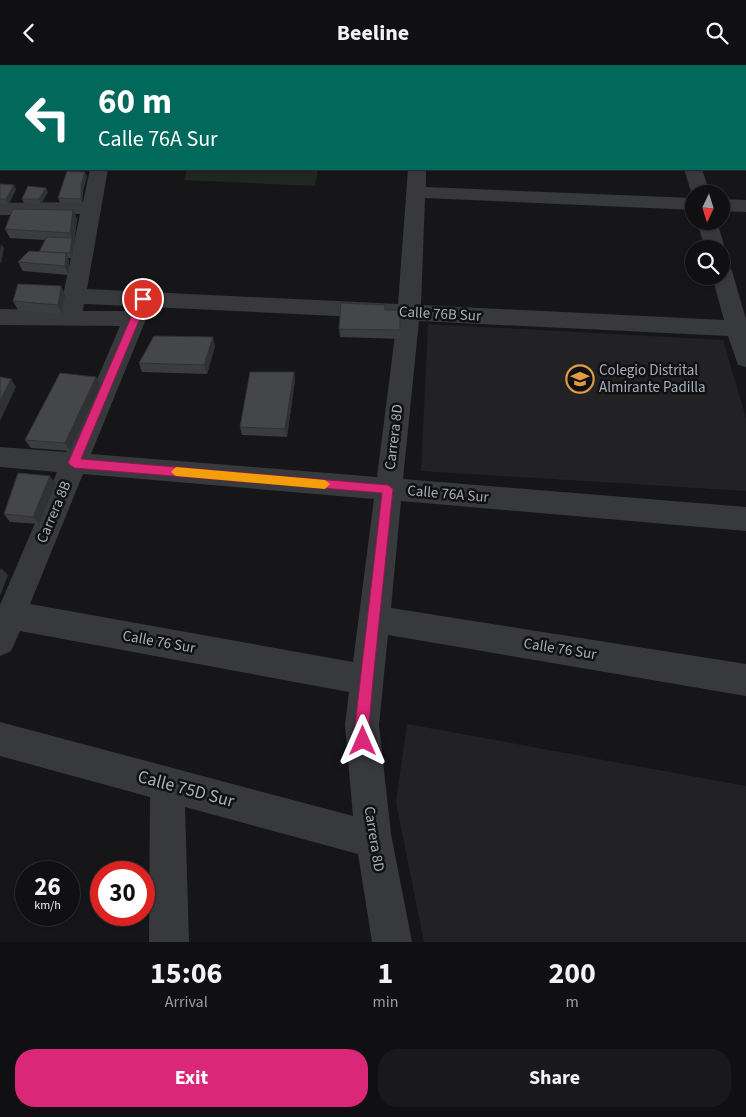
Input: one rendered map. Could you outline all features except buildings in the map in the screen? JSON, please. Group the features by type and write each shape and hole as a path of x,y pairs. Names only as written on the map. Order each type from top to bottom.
{"street":[{"path":"72,307 98,170"},
{"path":"692,170 697,185"},
{"path":"416,180 685,203"},
{"name":"Carrera 8D","path":"392,942 373,840 365,773 362,725 409,313 416,180"},
{"path":"730,205 746,206"},
{"path":"0,209 91,208"},
{"path":"726,285 742,329 746,359"},
{"name":"Calle 76B Sur","path":"0,317 72,307 409,313 742,329"},
{"name":"Carrera 8B","path":"5,628 139,309"},
{"name":"Calle 76A Sur","path":"0,457 746,519"},
{"name":"Calle 76 Sur","path":"374,619 746,680"},
{"name":"Calle 76 Sur","path":"5,628 366,680"},
{"name":"Calle 75D Sur","path":"0,739 373,840"},
{"path":"167,784 169,942"}],"shaded area":[{"path":"187,170 318,170 315,186 184,180"},
{"name":"Colegio Distrital Almirante Padilla","path":"428,324 723,340 746,418 746,491 421,471"},
{"path":"407,724 746,786 746,942 424,942 396,802"}],"slow traffic":[{"path":"176,472 325,484"}],"place":[{"name":"Colegio Distrital Almirante Padilla","path":"580,379"}],"route":[{"path":"143,299 74,463 388,489 366,680 362,725 363,741"}]}
